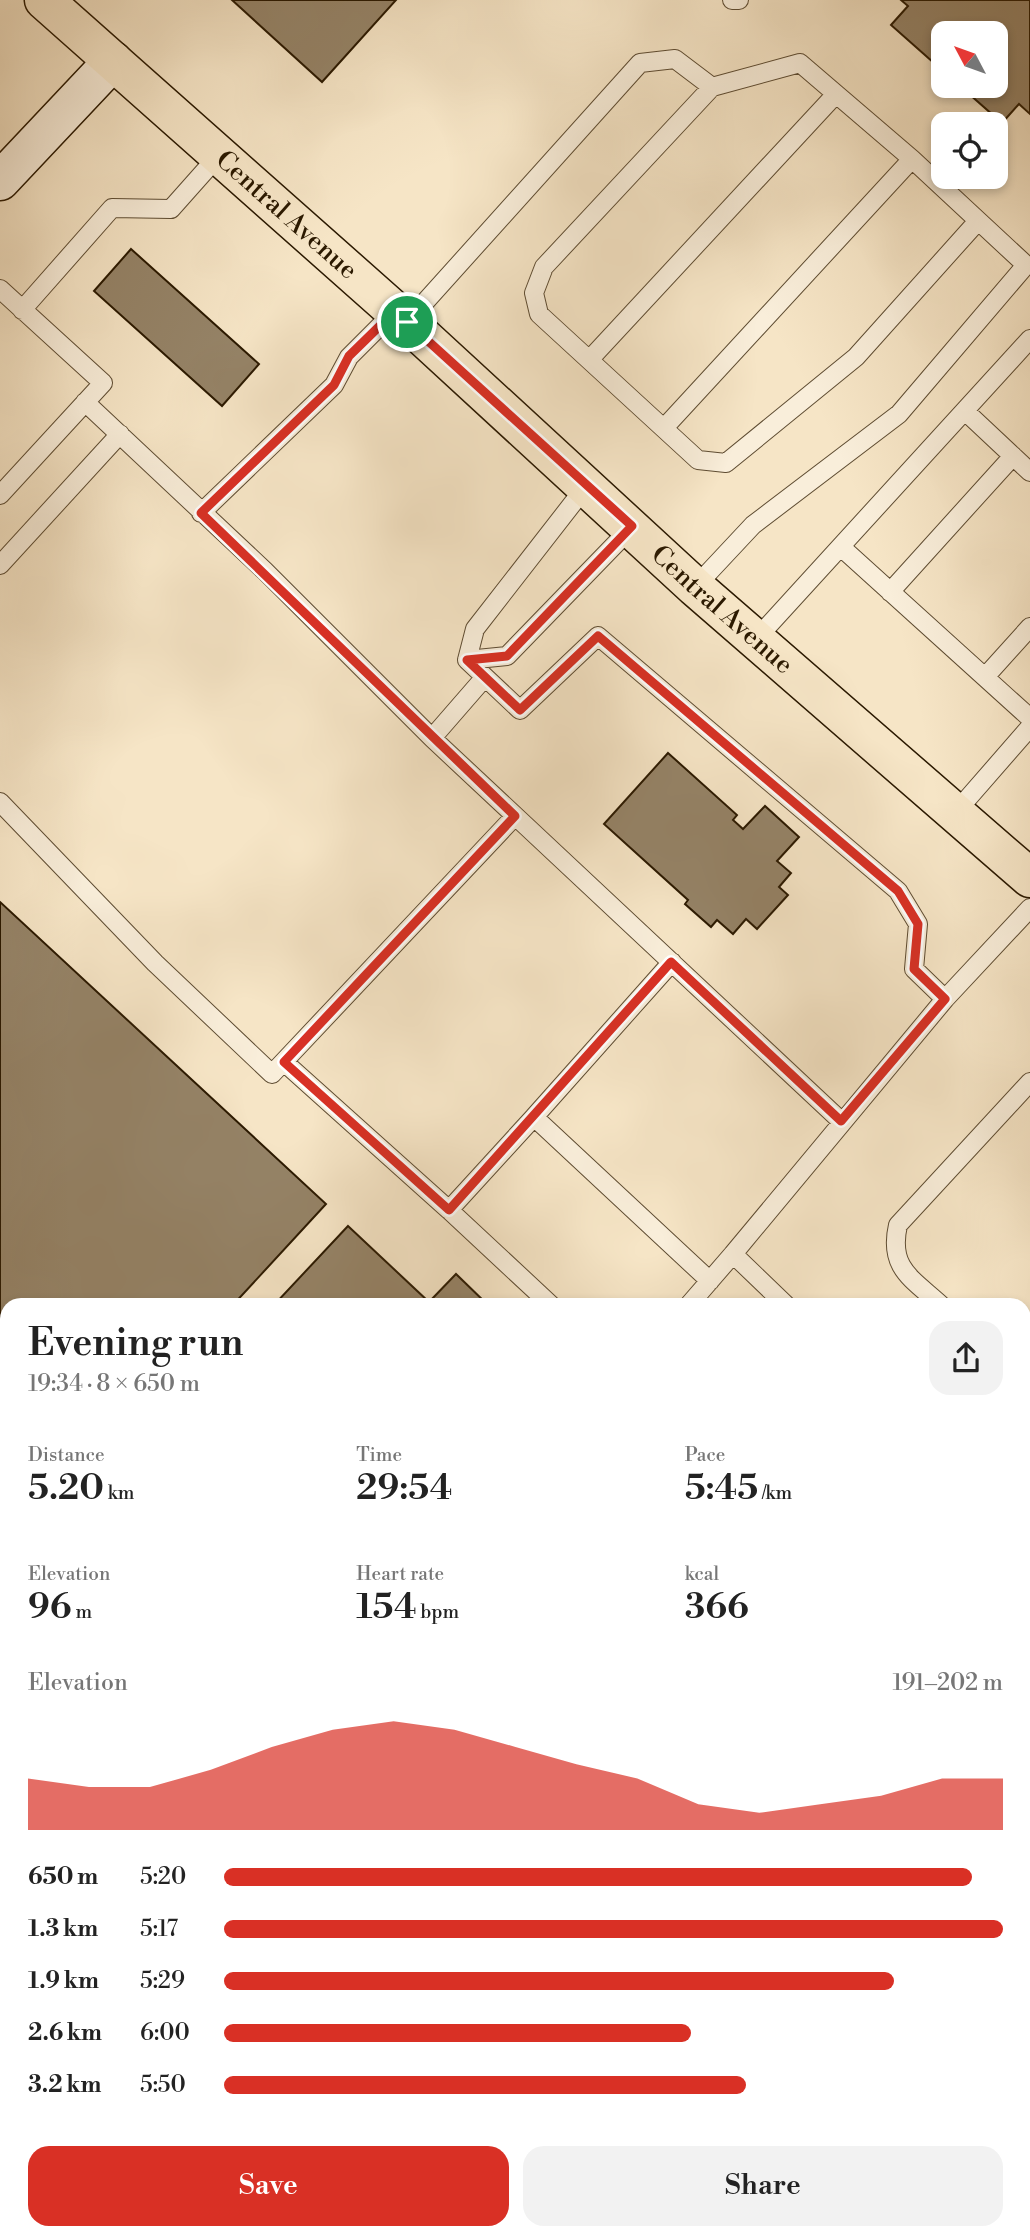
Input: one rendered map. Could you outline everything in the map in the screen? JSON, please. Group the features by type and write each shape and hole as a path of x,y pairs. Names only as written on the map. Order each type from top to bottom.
{"main road":[{"name":"Central Avenue","path":"44,0 401,316 632,526 695,587 757,638 1030,878"}],"street":[{"path":"0,181 113,61"}],"lane":[{"path":"732,0 739,0"},
{"path":"201,513 334,385 349,356 401,316 640,63 674,60 712,88"},
{"path":"695,587 754,525 899,414 1028,263 977,222 912,159 800,63 712,88 544,267 534,293 539,314 698,460 726,463 856,357 977,222"},
{"path":"590,359 836,94"},
{"path":"22,310 112,208 170,209 219,155"},
{"path":"664,428 912,159"},
{"path":"0,289 103,383 0,495"},
{"path":"757,638 1030,339"},
{"path":"85,402 265,571 432,738 841,1121"},
{"path":"965,411 1030,472"},
{"path":"0,565 120,434"},
{"path":"890,592 1013,456"},
{"path":"467,660 475,629 587,485"},
{"path":"467,660 507,656 632,526"},
{"path":"841,547 1030,718"},
{"path":"985,677 1030,627"},
{"path":"467,660 520,710 598,636 898,891 918,924 914,969 945,999"},
{"path":"432,738 485,677"},
{"path":"955,813 1030,727"},
{"path":"0,802 155,963 272,1074 515,816"},
{"path":"695,1298 945,999 1030,908"},
{"path":"449,1210 671,962"},
{"path":"284,1062 543,1298"},
{"path":"933,1298 899,1266 893,1245 898,1225 1030,1082"},
{"path":"534,1116 710,1281"},
{"path":"733,1254 779,1298"}],"building":[{"path":"232,0 396,0 322,82"},
{"path":"901,0 1030,0 1030,114 1019,104 1008,116 1008,112 990,112 974,98 1008,98 1008,21 931,21 931,60 891,25 908,6"},
{"path":"131,249 259,364 222,406 94,291"},
{"path":"668,753 737,815 733,820 743,829 765,806 799,837 777,861 791,873 779,887 788,895 757,929 746,919 733,934 717,920 711,927 685,904 688,900 604,824"},
{"path":"0,902 326,1204 239,1298 0,1298"},
{"path":"348,1226 425,1298 280,1298"},
{"path":"456,1274 481,1298 433,1298"}],"route":[{"path":"395,311 407,322 632,526 507,656 467,660 520,710 598,636 898,891 918,924 914,969 945,999 841,1121 671,962 449,1210 284,1062 515,816 432,738 265,571 201,513 334,385 349,356 395,311"}]}
